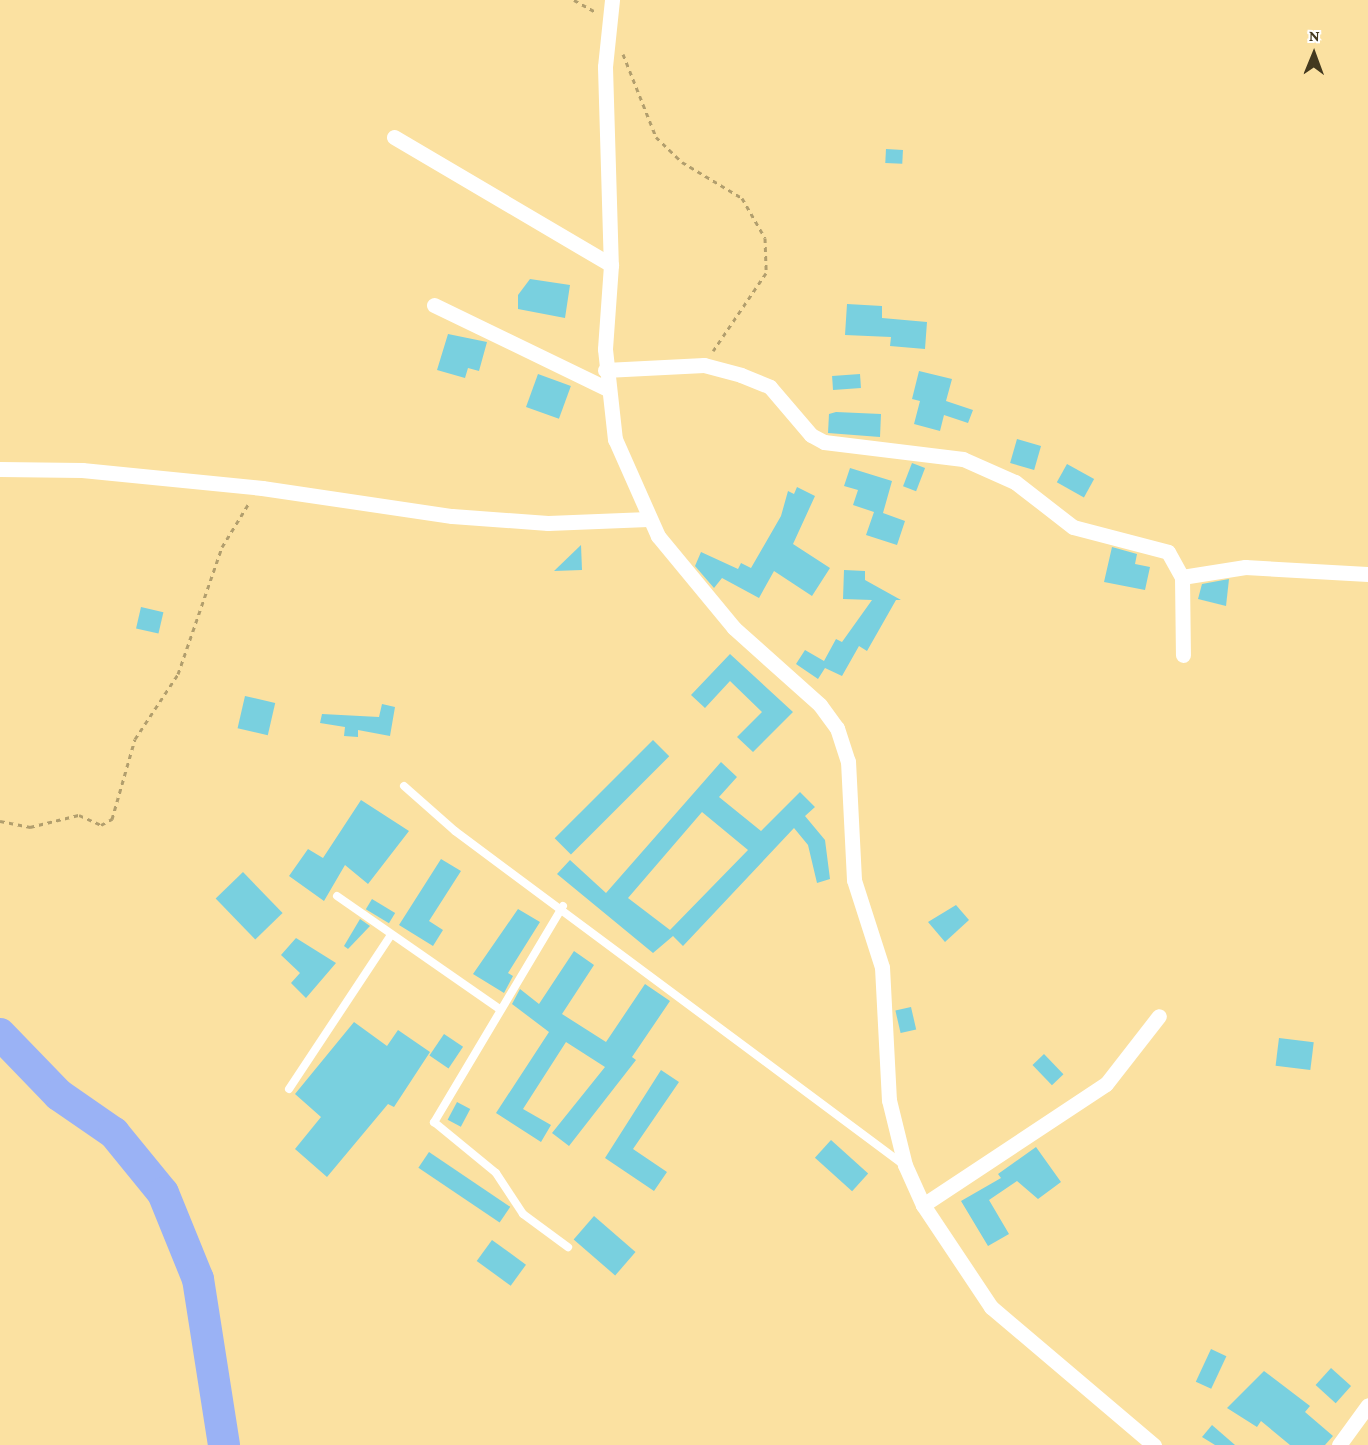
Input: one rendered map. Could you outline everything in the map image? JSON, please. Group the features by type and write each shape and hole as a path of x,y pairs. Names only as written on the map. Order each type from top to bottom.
{"street":[{"path":"612,0 606,35 611,265 605,370 615,439 648,519 708,600 820,705 837,728 848,761 854,880 882,967 885,1071 905,1166 923,1205 991,1307 1155,1445"},
{"path":"394,137 611,265"},
{"path":"434,305 606,388"},
{"path":"605,370 704,365 770,387 811,435 824,442 920,450 993,469 1073,527 1168,552 1182,577 1183,654"},
{"path":"0,469 82,470 261,488 452,516 548,523 648,519"},
{"path":"1182,577 1256,567 1368,574"},
{"path":"923,1205 1106,1084 1160,1016"},
{"path":"1339,1445 1368,1405"}],"lane":[{"path":"404,786 455,831 563,906 905,1166"},
{"path":"337,896 498,1008"},
{"path":"563,906 498,1008 434,1122 496,1173 523,1214 568,1247"},
{"path":"290,1089 391,935"}],"path":[{"path":"574,0 608,18"},
{"path":"606,35 633,71 656,137 682,162 742,198 763,232 766,273 704,365"},
{"path":"0,820 30,827 79,815 102,825 112,819 135,739 178,674 222,547 261,488"}],"building":[{"path":"886,149 903,150 902,164 885,163"},
{"path":"530,279 570,285 565,318 518,309 518,295"},
{"path":"847,304 882,306 882,318 927,322 925,349 890,346 891,337 845,335"},
{"path":"448,334 487,342 479,371 468,368 465,378 437,370"},
{"path":"919,371 952,379 946,401 973,410 968,423 944,415 940,431 914,424 920,401 912,399"},
{"path":"538,374 571,386 559,419 526,407"},
{"path":"860,374 861,388 833,390 832,376"},
{"path":"836,412 881,414 880,437 828,433 829,414"},
{"path":"1017,439 1041,446 1034,470 1010,463"},
{"path":"912,463 925,468 916,491 903,486"},
{"path":"1067,464 1094,479 1084,497 1057,482"},
{"path":"850,468 892,481 883,513 905,521 897,545 866,535 874,512 853,505 858,490 844,486"},
{"path":"797,487 815,496 793,544 830,568 812,596 774,571 759,598 722,578 714,588 695,566 701,552 738,569 741,563 751,568 781,516 788,491 794,494"},
{"path":"581,545 582,570 554,571"},
{"path":"1112,547 1137,554 1135,564 1150,567 1145,590 1104,582"},
{"path":"844,570 865,571 865,580 901,600 896,600 867,651 859,646 842,676 825,668 818,679 796,664 805,650 824,661 836,639 842,642 872,600 843,599"},
{"path":"1229,579 1226,606 1198,599 1202,584"},
{"path":"141,607 163,612 158,634 136,628"},
{"path":"730,654 793,712 753,752 737,737 762,712 730,681 705,708 691,695"},
{"path":"245,696 275,703 268,735 238,728"},
{"path":"382,704 395,707 390,736 358,730 358,737 344,736 345,727 320,723 322,714 379,717"},
{"path":"653,740 669,756 571,855 555,838"},
{"path":"721,762 737,777 719,797 761,831 800,792 815,807 805,816 825,840 830,879 817,883 808,845 794,828 683,946 673,936 653,953 557,874 570,860 606,893","holes":["702,812 748,850 670,930 628,898"]},
{"path":"361,800 409,831 368,884 345,865 324,901 289,876 308,849 323,858"},
{"path":"441,859 461,871 429,921 443,930 433,946 399,925"},
{"path":"243,872 283,913 255,939 216,898"},
{"path":"372,899 395,913 389,923 366,909"},
{"path":"956,905 969,920 945,942 928,922"},
{"path":"518,909 540,922 508,973 513,976 504,993 473,974"},
{"path":"360,919 370,926 348,949 344,946"},
{"path":"296,938 336,963 306,998 291,983 300,973 281,955"},
{"path":"574,951 594,965 562,1014 606,1042 645,984 670,1001 632,1057 636,1060 569,1146 552,1133 605,1067 566,1042 523,1109 551,1125 541,1142 496,1113 549,1032 512,1004 520,989 539,1004"},
{"path":"911,1007 916,1029 901,1033 895,1011"},
{"path":"354,1022 387,1046 398,1030 430,1052 394,1107 388,1104 327,1177 295,1149 321,1117 295,1094"},
{"path":"444,1034 463,1047 449,1068 429,1056"},
{"path":"1279,1038 1314,1042 1310,1070 1276,1066"},
{"path":"1044,1054 1063,1074 1052,1085 1032,1065"},
{"path":"661,1070 679,1082 633,1149 667,1172 654,1191 605,1158"},
{"path":"457,1102 470,1109 461,1127 448,1120"},
{"path":"831,1140 868,1173 852,1191 815,1158"},
{"path":"1036,1147 1061,1182 1038,1199 1017,1181 989,1200 1009,1234 988,1246 961,1201 1001,1178 998,1174"},
{"path":"429,1152 510,1207 500,1223 418,1168"},
{"path":"594,1216 636,1252 615,1275 574,1239"},
{"path":"492,1240 526,1265 511,1286 477,1261"},
{"path":"1211,1349 1226,1356 1211,1389 1196,1382"},
{"path":"1331,1368 1351,1386 1336,1403 1316,1385"},
{"path":"1264,1371 1310,1406 1305,1412 1333,1436 1325,1445 1290,1445 1261,1421 1257,1427 1227,1408"},
{"path":"1212,1425 1235,1445 1215,1445 1202,1437"}],"waterway":[{"path":"0,1034 59,1095 114,1133 163,1193 198,1279 224,1445"}]}
